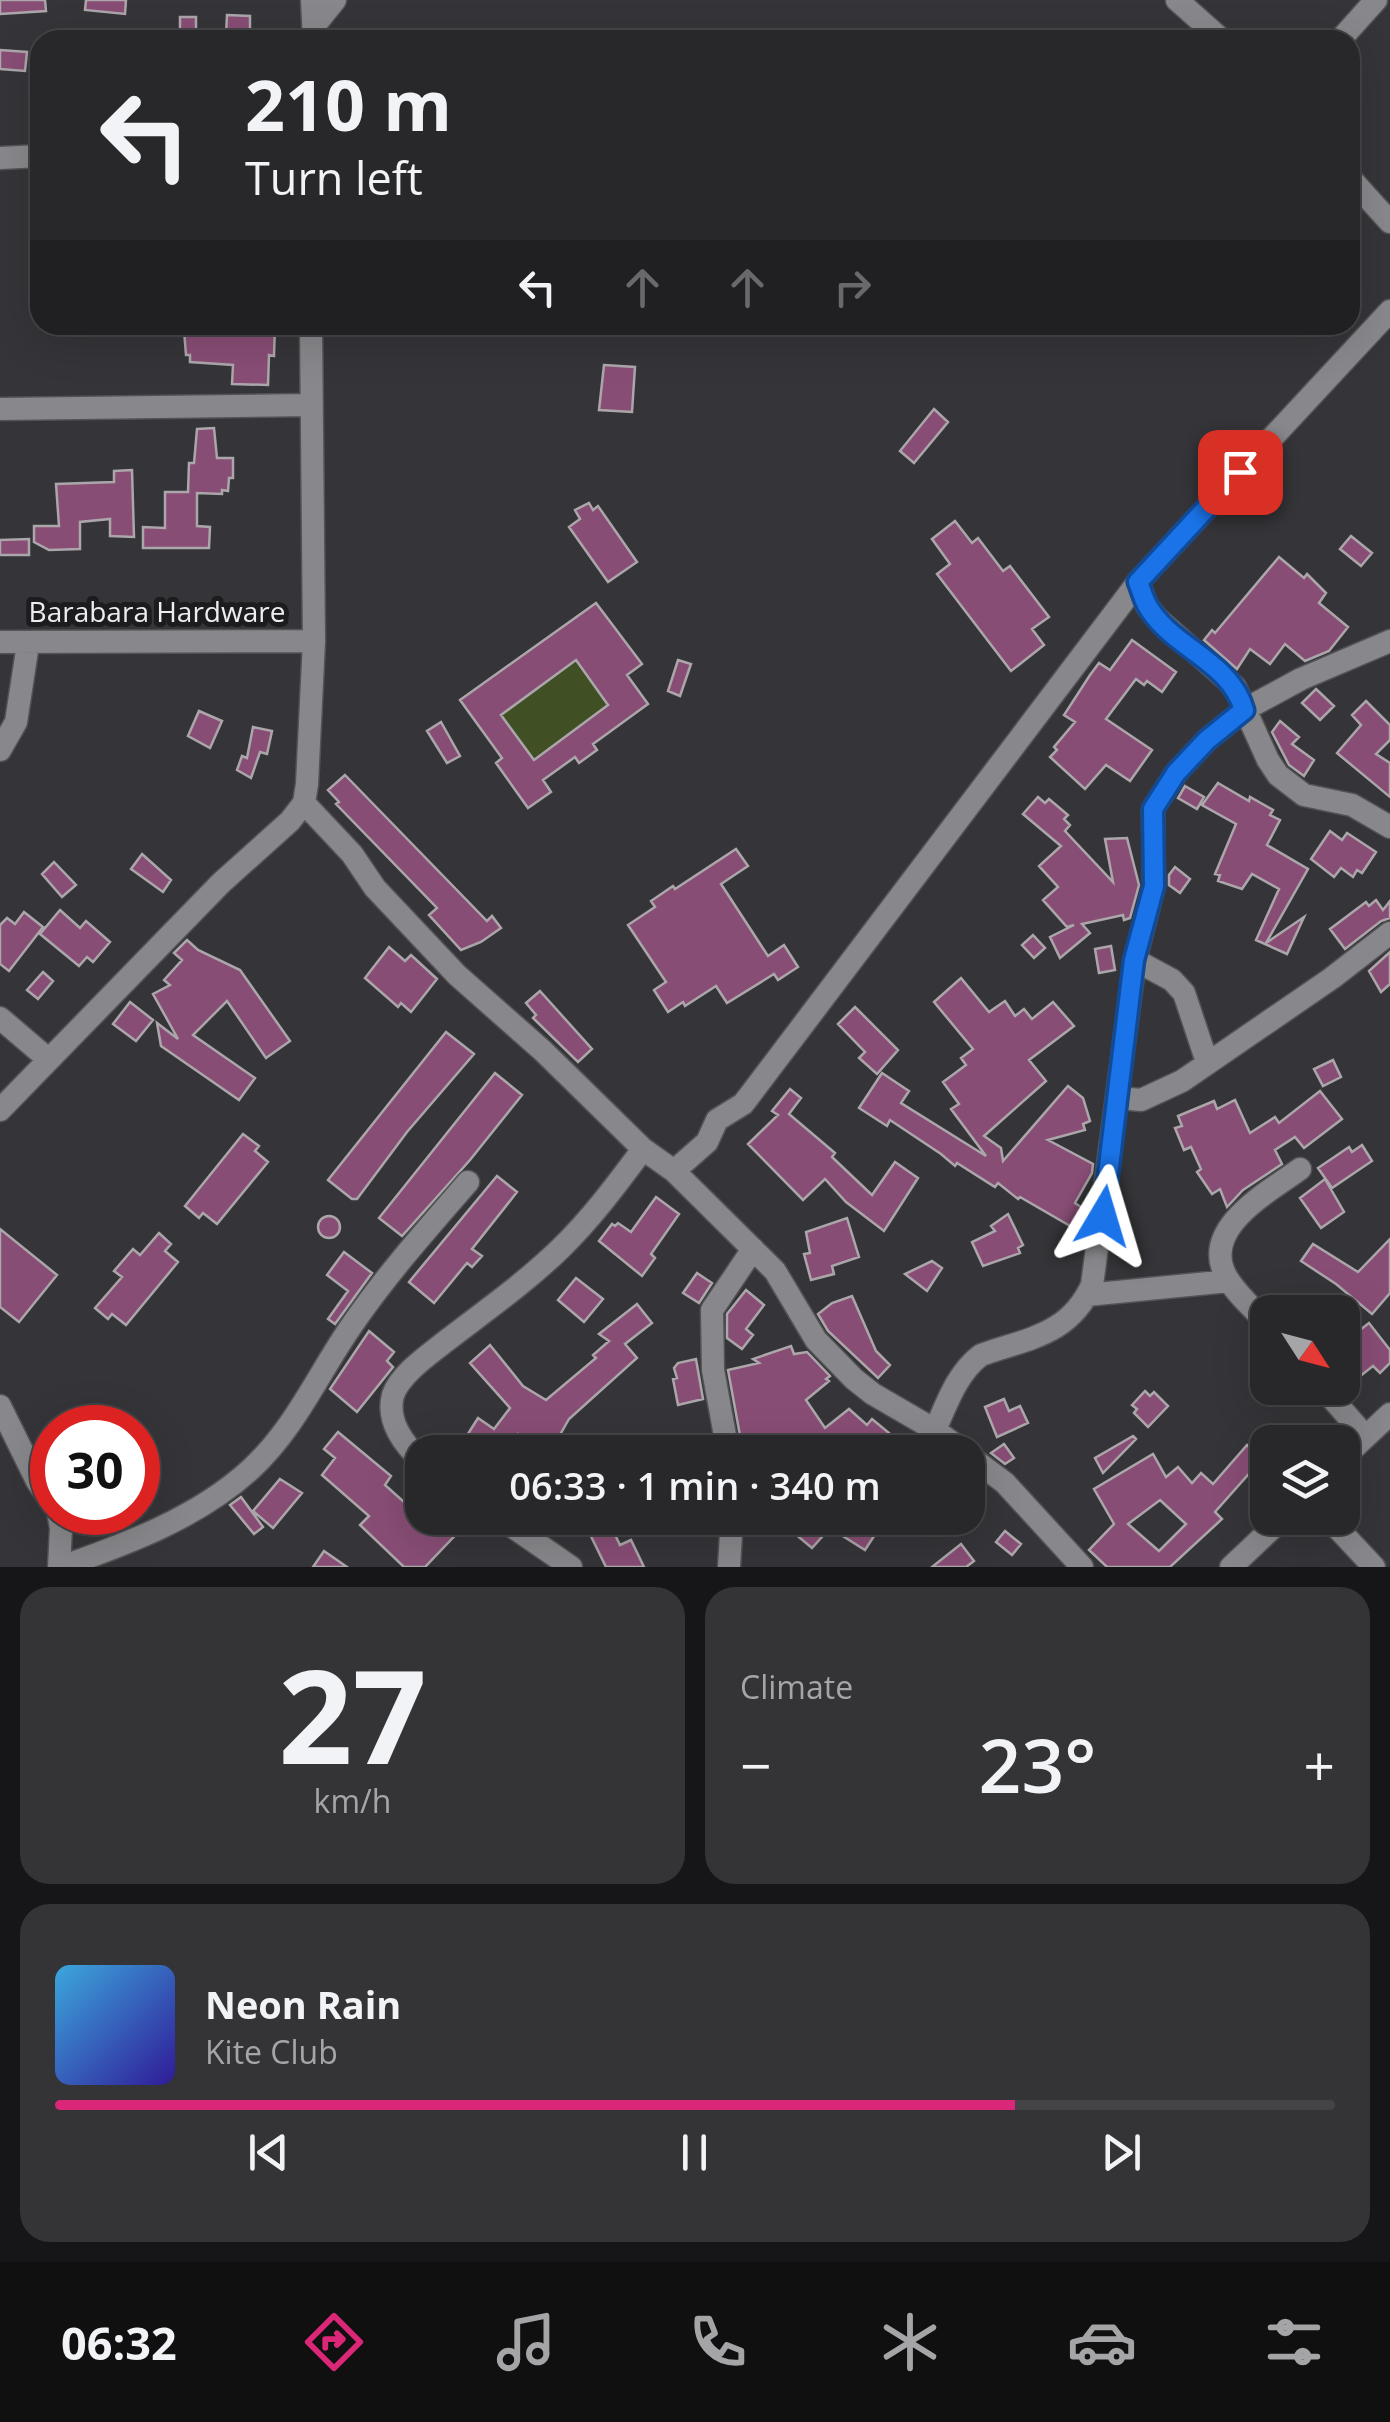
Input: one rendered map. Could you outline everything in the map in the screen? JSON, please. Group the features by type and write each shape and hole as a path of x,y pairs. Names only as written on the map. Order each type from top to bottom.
{"street":[{"path":"312,0 314,30"},
{"path":"316,30 335,0"},
{"path":"1176,0 1210,30"},
{"path":"1349,30 1376,0"},
{"path":"0,158 30,156"},
{"path":"1360,189 1390,222"},
{"path":"674,1170 707,1142 717,1120 750,1095 1138,582 1390,310"},
{"path":"0,1110 221,882 290,821 304,802 314,641 311,335"},
{"path":"0,409 310,405"},
{"path":"1138,582 1158,619 1229,680 1268,760 1292,788 1313,798 1365,810 1390,827"},
{"name":"Barabara Hardware","path":"0,642 314,641"},
{"path":"935,1430 971,1363 981,1355 1057,1328 1070,1319 1088,1295 1095,1271 1134,960 1154,886 1153,809 1176,773 1207,740 1244,710 1300,679 1390,641"},
{"path":"0,750 16,722 28,644"},
{"path":"304,802 352,854 375,888 456,975 544,1051 644,1149 674,1170 753,1249 790,1291 816,1340 854,1380 941,1435"},
{"path":"1118,1098 1141,1100 1155,1096 1332,978 1390,933"},
{"path":"1134,960 1179,986 1207,1062"},
{"path":"0,1018 48,1059"},
{"path":"405,1442 391,1414 398,1384 558,1251 644,1149"},
{"path":"1250,1304 1223,1270 1221,1250 1226,1230 1248,1207 1300,1169"},
{"path":"61,1535 60,1567 164,1526 248,1472 298,1415 373,1295 468,1182"},
{"path":"725,1435 713,1370 712,1310 753,1249"},
{"path":"1088,1295 1229,1281"},
{"path":"1338,1405 1366,1436"},
{"path":"0,1406 30,1467"},
{"path":"1360,1442 1390,1414"},
{"path":"985,1468 1005,1483 1082,1567"},
{"path":"525,1535 571,1567"},
{"path":"730,1567 731,1535"},
{"path":"1231,1567 1265,1535"},
{"path":"1344,1535 1374,1567"}],"green space":[{"path":"576,660 608,705 534,760 501,715"}],"building":[{"path":"0,0 45,0 46,11 0,14"},
{"path":"86,0 126,0 125,14 85,10"},
{"path":"227,15 250,16 250,30 226,30"},
{"path":"180,17 196,17 196,30 180,30"},
{"path":"0,50 27,52 25,71 0,69"},
{"path":"184,335 275,335 268,385 232,384 233,365 190,362 190,355 186,355"},
{"path":"604,365 635,367 632,412 599,410"},
{"path":"934,409 948,422 914,463 900,451"},
{"path":"214,428 217,458 233,458 233,478 229,478 228,491 222,490 222,494 197,493 197,526 210,527 209,548 143,548 143,527 165,528 165,492 188,492 189,463 194,463 197,429"},
{"path":"132,470 134,537 110,536 110,519 80,522 80,549 49,550 34,542 34,526 59,526 56,484 114,482 114,471"},
{"path":"589,503 593,510 598,506 637,562 608,582 569,527 580,519 575,510"},
{"path":"955,521 972,543 978,538 1003,571 1010,566 1049,617 1032,629 1044,645 1011,671 937,574 950,564 932,539"},
{"path":"1351,536 1372,553 1361,566 1340,549"},
{"path":"29,539 29,555 0,555 0,540"},
{"path":"1279,557 1304,578 1307,574 1326,593 1319,603 1348,627 1329,651 1305,661 1285,644 1270,664 1250,649 1237,669 1204,640 1212,630 1215,633"},
{"path":"596,603 642,664 627,675 648,704 593,744 597,750 579,763 575,757 543,780 551,792 528,808 496,763 502,758 460,700","holes":["576,660 608,705 534,760 501,715"]},
{"path":"1132,640 1176,672 1162,692 1147,681 1144,685 1136,679 1106,719 1152,750 1130,781 1106,765 1085,789 1050,757 1075,722 1064,715 1090,675 1099,663 1110,670"},
{"path":"678,660 691,664 680,696 668,691"},
{"path":"1316,689 1334,706 1320,720 1302,703"},
{"path":"1366,701 1390,725 1390,740 1376,754 1390,763 1390,797 1337,753 1361,725 1352,715"},
{"path":"199,711 222,721 210,748 188,736"},
{"path":"1280,721 1299,737 1292,744 1314,760 1304,776 1289,765 1272,732"},
{"path":"441,722 460,756 447,763 427,731"},
{"path":"253,727 272,731 267,754 260,752 251,778 237,770 242,756 247,758"},
{"path":"345,775 487,921 492,916 501,928 461,950 429,915 437,908 336,804 339,802 328,790"},
{"path":"1218,783 1273,810 1270,815 1280,820 1267,845 1308,869 1266,943 1304,917 1287,954 1256,940 1279,889 1252,874 1242,889 1218,881 1220,875 1215,874 1236,824 1202,805"},
{"path":"1185,786 1204,797 1197,809 1178,798"},
{"path":"1038,797 1045,803 1049,799 1068,815 1064,819 1070,825 1065,831 1113,882 1105,839 1127,838 1139,885 1130,918 1124,920 1123,915 1082,924 1090,933 1060,958 1050,937 1074,925 1067,927 1043,900 1058,887 1039,866 1061,846 1023,814"},
{"path":"1330,831 1342,840 1347,833 1376,852 1362,873 1357,870 1353,877 1341,868 1334,877 1311,859"},
{"path":"736,849 748,866 721,884 768,956 784,945 798,967 778,980 774,974 727,1003 716,986 668,1012 654,990 666,982 628,925 655,907 651,901"},
{"path":"142,854 171,880 163,892 131,869"},
{"path":"54,862 76,885 62,897 42,874"},
{"path":"1175,867 1190,879 1180,893 1169,885 1169,875"},
{"path":"1376,900 1383,910 1390,901 1390,918 1345,949 1330,929 1366,902 1369,906"},
{"path":"60,910 80,928 86,921 110,942 93,962 87,957 79,966 40,934"},
{"path":"24,912 43,927 9,971 0,964 0,925 7,918 15,924"},
{"path":"1033,935 1045,948 1034,958 1022,945"},
{"path":"187,940 198,950 240,970 290,1041 266,1058 227,1001 193,1035 255,1078 239,1100 161,1046 157,1023 178,1039 153,994 170,985 164,980 182,960 174,953"},
{"path":"1111,946 1115,970 1099,973 1095,949"},
{"path":"389,947 405,961 411,955 437,979 411,1012 401,1003 398,1007 365,978"},
{"path":"1390,952 1390,984 1381,992 1369,971"},
{"path":"43,972 53,981 38,999 27,990"},
{"path":"961,978 989,1012 1005,1001 1015,1016 1024,1009 1032,1019 1053,1002 1074,1026 1029,1060 1046,1081 984,1136 1001,1148 1003,1161 1068,1086 1083,1098 1090,1121 1083,1124 1085,1130 1048,1140 1093,1164 1075,1203 1084,1209 1072,1227 1018,1199 998,1183 995,1187 957,1163 955,1166 890,1120 887,1126 859,1108 882,1073 909,1091 901,1103 986,1156 951,1109 959,1104 943,1082 966,1065 961,1058 973,1049 934,1002"},
{"path":"540,991 592,1049 578,1062 533,1018 536,1015 526,1003"},
{"path":"130,1002 153,1020 136,1041 113,1024"},
{"path":"855,1007 898,1050 877,1074 859,1058 865,1052 838,1024"},
{"path":"446,1032 474,1054 407,1132 357,1199 352,1199 328,1180"},
{"path":"1333,1060 1341,1077 1323,1086 1314,1069"},
{"path":"495,1073 522,1095 402,1236 379,1218"},
{"path":"790,1089 801,1098 789,1114 835,1153 832,1157 872,1195 895,1162 918,1178 884,1231 846,1202 825,1179 803,1200 748,1144 778,1115 772,1111"},
{"path":"1320,1091 1342,1119 1304,1148 1295,1137 1275,1150 1282,1164 1243,1190 1227,1207 1220,1189 1212,1194 1197,1172 1201,1169 1191,1147 1184,1150 1175,1128 1182,1126 1178,1116 1214,1101 1217,1109 1235,1100 1250,1133 1275,1117 1279,1123"},
{"path":"243,1134 259,1146 255,1151 268,1162 217,1224 203,1213 199,1218 185,1206"},
{"path":"1362,1145 1372,1161 1332,1188 1318,1168 1349,1147 1352,1152"},
{"path":"497,1176 517,1192 472,1249 482,1256 472,1267 467,1263 434,1303 409,1282"},
{"path":"1325,1179 1344,1212 1321,1228 1300,1198"},
{"path":"656,1197 679,1214 651,1254 655,1258 642,1276 599,1241 612,1224 618,1223 631,1232"},
{"path":"1008,1214 1023,1245 1018,1248 1020,1253 983,1266 972,1242 995,1231 991,1226"},
{"path":"329,1216 337,1219 337,1235 329,1238 321,1235 318,1227 321,1219"},
{"path":"847,1218 859,1257 832,1266 834,1274 811,1280 804,1254 810,1253 806,1232"},
{"path":"0,1229 57,1275 19,1322 0,1307"},
{"path":"159,1233 171,1244 165,1251 178,1262 126,1325 112,1314 108,1319 95,1308 122,1277 114,1271 133,1249 140,1255"},
{"path":"1390,1239 1390,1293 1372,1314 1360,1304 1360,1295 1349,1295 1301,1261 1313,1244 1358,1272"},
{"path":"344,1252 372,1273 335,1324 328,1319 348,1291 327,1275"},
{"path":"932,1261 942,1268 927,1291 905,1274"},
{"path":"697,1273 712,1283 699,1303 683,1293"},
{"path":"576,1278 603,1299 584,1322 558,1300"},
{"path":"746,1290 764,1305 746,1329 753,1335 742,1349 727,1338 727,1314"},
{"path":"852,1296 876,1351 890,1365 878,1378 828,1331 818,1314 832,1303"},
{"path":"637,1304 652,1323 625,1344 637,1358 569,1419 560,1435 467,1435 478,1418 494,1429 510,1408 470,1363 490,1345 523,1386 546,1400 596,1358 593,1355 609,1341 599,1334"},
{"path":"1369,1323 1390,1350 1390,1363 1380,1373 1373,1366 1360,1376 1360,1330"},
{"path":"369,1331 394,1352 387,1361 393,1367 357,1412 330,1389"},
{"path":"791,1346 794,1354 807,1352 830,1376 806,1400 825,1428 849,1409 867,1425 872,1419 889,1433 740,1435 728,1370 759,1363 753,1359"},
{"path":"696,1359 703,1399 678,1405 674,1368 678,1363"},
{"path":"1145,1391 1150,1396 1154,1392 1168,1406 1148,1427 1134,1413 1137,1409 1132,1405"},
{"path":"1004,1399 1009,1411 1020,1406 1028,1423 997,1437 985,1407"},
{"path":"338,1432 391,1476 385,1485 405,1503 405,1535 456,1535 425,1567 404,1567 360,1525 369,1516 322,1475 335,1458 324,1449"},
{"path":"1133,1436 1136,1439 1103,1473 1095,1458"},
{"path":"1004,1444 1014,1458 1005,1464 991,1453"},
{"path":"1247,1445 1250,1448 1250,1473 1215,1512 1222,1519 1170,1567 1107,1567 1089,1550 1114,1524 1094,1489 1153,1454 1166,1477 1178,1467 1192,1483 1201,1473 1213,1484","holes":["1160,1500 1186,1524 1159,1551 1128,1524"]},
{"path":"280,1479 302,1493 273,1528 253,1511"},
{"path":"241,1497 263,1527 254,1534 230,1505"},
{"path":"1005,1531 1021,1544 1012,1555 996,1542"},
{"path":"590,1535 615,1535 620,1545 631,1540 644,1567 606,1567"},
{"path":"796,1535 824,1535 812,1548"},
{"path":"841,1535 875,1535 865,1550"},
{"path":"961,1544 974,1561 966,1567 932,1567"},
{"path":"324,1551 347,1567 313,1567"}],"route":[{"path":"1103,1216 1134,960 1154,886 1153,809 1176,773 1207,740 1244,710 1229,680 1158,619 1138,582 1240,472"}]}
